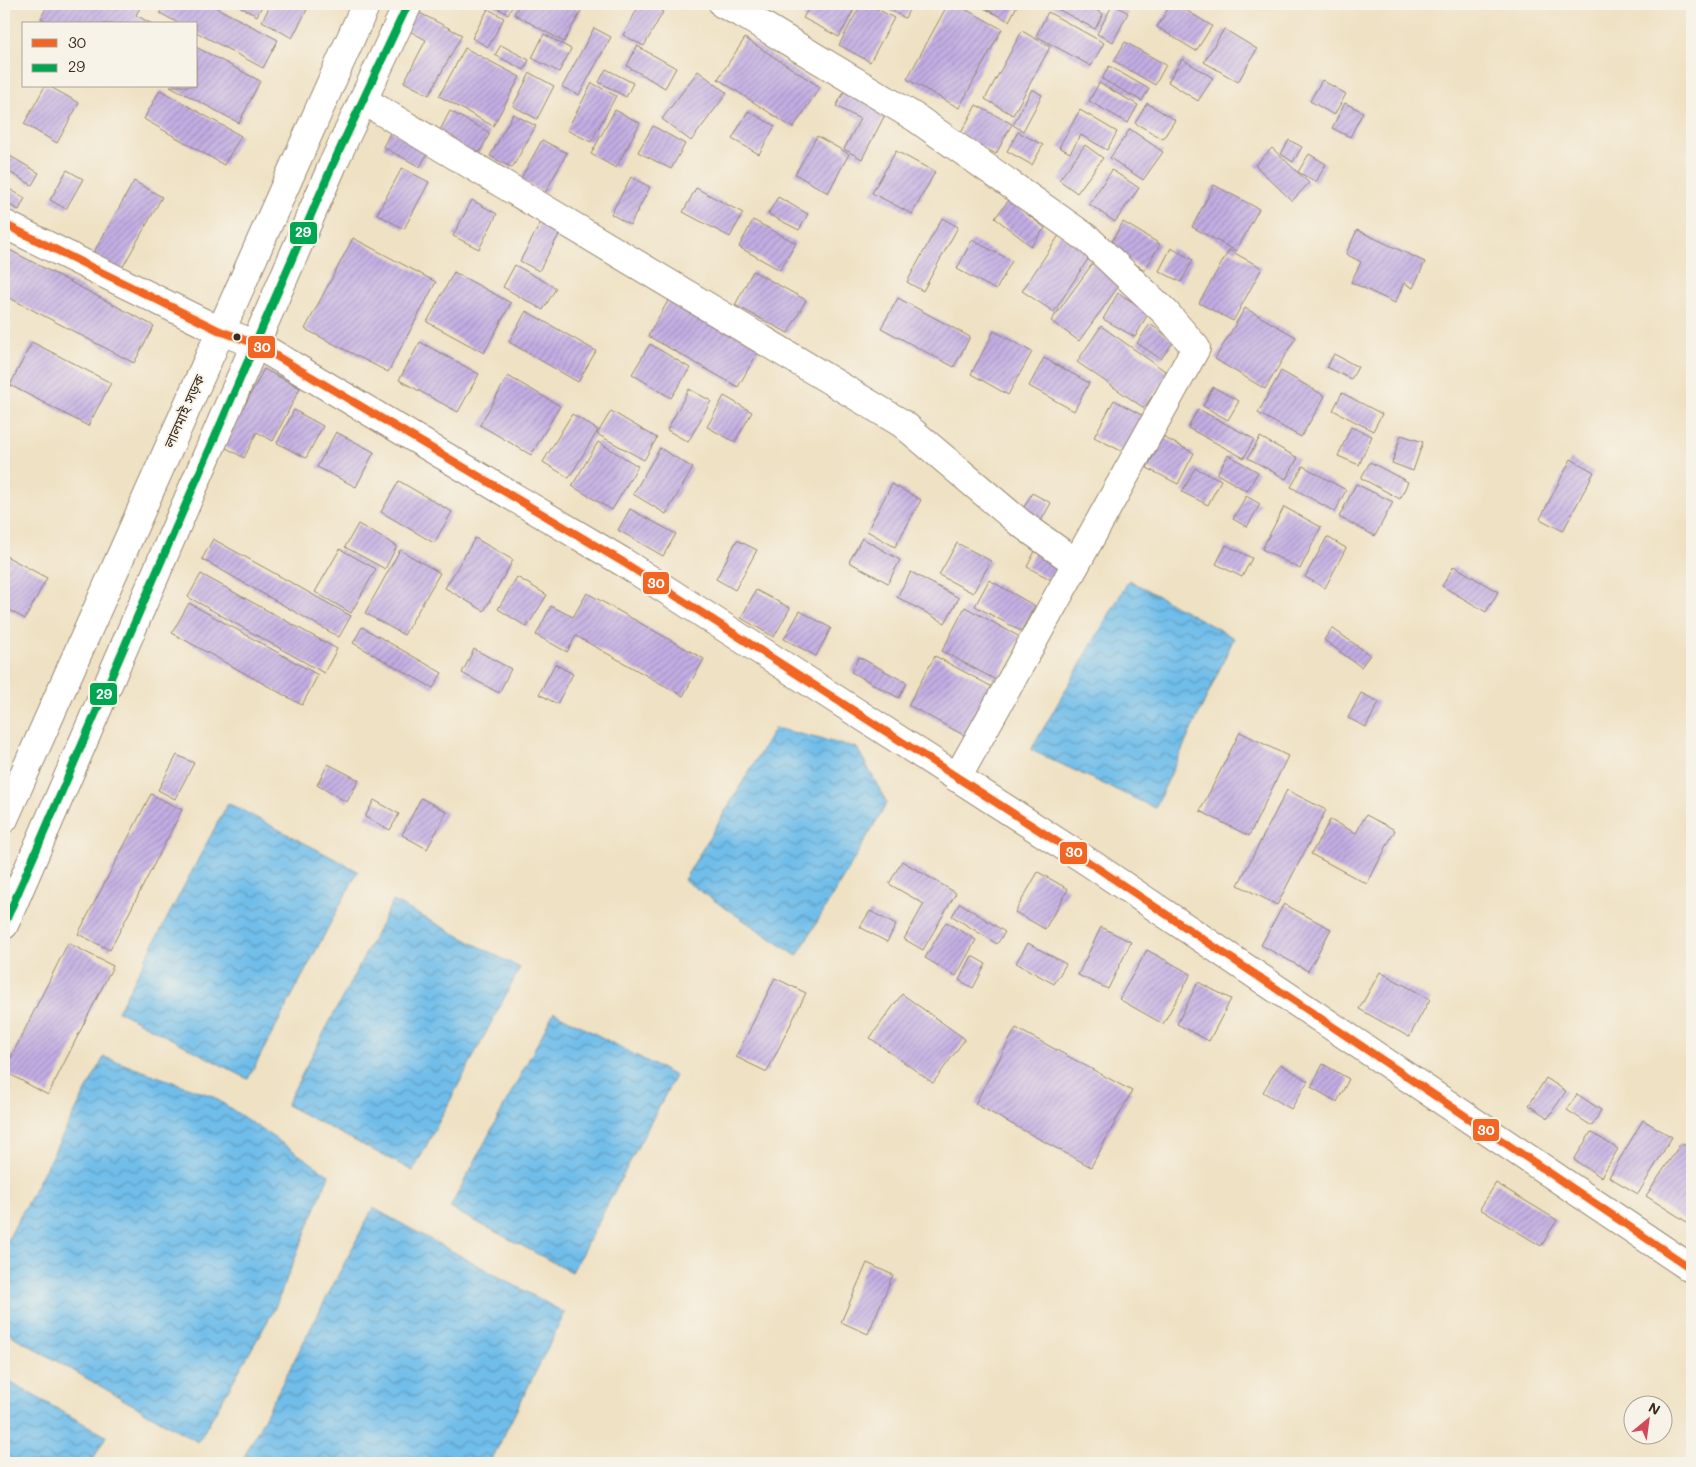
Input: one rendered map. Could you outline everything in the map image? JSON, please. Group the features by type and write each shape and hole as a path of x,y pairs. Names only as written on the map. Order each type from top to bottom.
{"main road":[{"name":"লালমাই সড়ক","path":"4,819 366,4"},
{"path":"4,925 334,164 408,4"},
{"path":"723,4 745,15 916,118 1088,239 1165,312 1196,348 957,778"},
{"path":"363,100 903,424 1019,522 1076,563"},
{"path":"4,224 220,331 256,344 622,562 1098,868 1692,1269"}],"water":[{"path":"1129,580 1234,638 1155,808 1031,750"},
{"path":"775,728 857,748 887,803 797,956 684,880"},
{"path":"228,803 358,871 248,1079 118,1011"},
{"path":"393,901 520,968 413,1171 286,1105"},
{"path":"554,1012 675,1076 572,1272 450,1208"},
{"path":"104,1057 212,1096 329,1175 274,1310 198,1442 4,1331 4,1247"},
{"path":"373,1208 565,1313 490,1463 250,1463 243,1459"},
{"path":"4,1379 106,1436 91,1463 4,1463"}],"building":[{"path":"48,4 142,4 136,15 148,22 48,22 41,18"},
{"path":"164,4 209,4 278,40 263,68 198,33 198,22 176,22 160,13"},
{"path":"235,4 263,4 257,16"},
{"path":"271,4 310,4 292,38 262,21"},
{"path":"490,4 514,4 508,14"},
{"path":"520,4 567,4 581,11 564,42 514,14"},
{"path":"640,4 648,4 663,12 644,46 623,35"},
{"path":"811,4 857,4 839,37 803,18"},
{"path":"861,4 868,4 894,18 870,62 839,45"},
{"path":"879,4 912,4 905,18"},
{"path":"948,4 956,4 1002,29 959,108 907,79"},
{"path":"976,4 1018,4 1009,21"},
{"path":"1053,4 1085,4 1103,14 1095,29 1052,6"},
{"path":"1113,4 1128,13 1113,42 1097,34"},
{"path":"1171,4 1176,4 1212,26 1196,51 1157,27"},
{"path":"488,9 504,18 488,47 472,38"},
{"path":"416,11 462,35 429,95 404,82 426,40 406,29"},
{"path":"1048,12 1104,43 1091,66 1036,36"},
{"path":"594,28 611,37 579,95 562,87"},
{"path":"1224,29 1257,49 1238,82 1204,62"},
{"path":"1022,31 1050,47 1013,115 985,99"},
{"path":"544,34 571,49 559,72 532,58"},
{"path":"745,38 820,87 793,128 718,79"},
{"path":"1125,42 1166,65 1155,85 1114,61"},
{"path":"501,45 529,60 524,70 495,55"},
{"path":"637,46 676,68 665,88 627,66"},
{"path":"198,48 260,81 239,123 174,88 198,88"},
{"path":"465,48 520,77 493,126 439,96"},
{"path":"1182,59 1213,78 1198,101 1168,82"},
{"path":"1109,66 1149,89 1142,101 1102,79"},
{"path":"606,69 633,83 626,97 599,82"},
{"path":"698,71 727,93 691,141 662,119"},
{"path":"530,73 554,86 537,119 513,106"},
{"path":"1322,80 1346,94 1334,115 1310,101"},
{"path":"592,83 616,96 591,142 567,130"},
{"path":"1099,83 1138,105 1128,123 1089,101"},
{"path":"847,87 888,109 862,159 844,149 860,119 836,106"},
{"path":"44,88 53,88 79,103 57,143 24,124"},
{"path":"1032,89 1042,95 1023,131 1013,125"},
{"path":"160,90 241,136 224,165 144,119"},
{"path":"1147,103 1175,120 1163,139 1135,123"},
{"path":"1345,103 1363,112 1350,137 1332,128"},
{"path":"976,105 1012,124 996,154 960,135"},
{"path":"615,110 640,123 616,168 591,154"},
{"path":"1080,110 1117,132 1107,150 1081,135 1070,153 1059,147"},
{"path":"450,111 490,133 478,155 438,134"},
{"path":"748,111 775,126 759,154 732,139"},
{"path":"513,114 536,126 512,168 490,156"},
{"path":"653,126 685,144 671,169 638,152"},
{"path":"1130,129 1163,152 1143,180 1110,158"},
{"path":"391,131 429,151 420,167 383,147"},
{"path":"1018,132 1043,145 1032,165 1007,151"},
{"path":"817,136 849,154 828,193 795,174"},
{"path":"542,140 567,153 545,193 520,180"},
{"path":"1289,140 1302,147 1293,162 1281,154"},
{"path":"1085,145 1103,158 1077,193 1059,180"},
{"path":"1272,148 1309,183 1292,201 1255,165"},
{"path":"896,151 935,172 912,214 872,193"},
{"path":"1309,154 1326,164 1316,182 1298,172"},
{"path":"10,156 39,173 32,185 4,169"},
{"path":"402,168 429,182 404,229 377,214"},
{"path":"67,170 83,179 66,209 50,200"},
{"path":"1112,170 1139,188 1115,222 1089,204"},
{"path":"631,177 650,187 630,225 611,214"},
{"path":"134,181 162,197 121,270 93,254"},
{"path":"1214,185 1259,209 1236,251 1192,227"},
{"path":"4,186 25,198 19,210 4,202"},
{"path":"696,188 743,213 730,237 683,212"},
{"path":"778,197 808,214 799,230 768,214"},
{"path":"472,200 497,214 479,249 453,236"},
{"path":"1009,200 1045,228 1031,246 995,218"},
{"path":"548,209 567,220 539,271 520,261"},
{"path":"942,218 958,227 923,291 907,282"},
{"path":"753,220 796,243 780,270 739,247"},
{"path":"1123,222 1160,244 1145,270 1108,248"},
{"path":"1357,230 1425,262 1413,288 1404,283 1395,303 1351,282 1361,262 1346,254"},
{"path":"1060,234 1091,254 1054,312 1022,291"},
{"path":"353,238 436,282 388,372 305,329"},
{"path":"972,240 1012,261 996,290 957,269"},
{"path":"4,247 154,326 134,363 4,295"},
{"path":"1171,248 1193,260 1181,282 1159,271"},
{"path":"1229,250 1262,268 1233,321 1199,303"},
{"path":"1093,263 1121,283 1079,341 1051,321"},
{"path":"515,265 556,288 543,310 503,287"},
{"path":"753,271 806,300 788,333 735,305"},
{"path":"454,272 511,303 484,353 427,322"},
{"path":"673,292 763,343 738,387 648,336"},
{"path":"1118,293 1149,312 1135,337 1103,319"},
{"path":"898,298 970,337 954,367 881,328"},
{"path":"1245,308 1296,337 1265,389 1215,359"},
{"path":"526,311 596,351 578,382 509,342"},
{"path":"1150,324 1174,341 1161,359 1137,343"},
{"path":"1101,326 1168,373 1144,408 1077,362"},
{"path":"994,331 1032,352 1008,395 971,374"},
{"path":"32,342 111,383 88,426 10,385"},
{"path":"420,342 479,374 458,412 399,380"},
{"path":"650,344 690,368 671,398 632,374"},
{"path":"1334,354 1358,367 1351,379 1327,367"},
{"path":"1044,358 1089,383 1074,411 1029,386"},
{"path":"264,369 300,388 273,441 257,432 244,458 223,446"},
{"path":"1281,371 1325,396 1301,437 1258,413"},
{"path":"508,376 560,406 531,455 480,425"},
{"path":"1213,387 1239,401 1228,420 1203,406"},
{"path":"689,389 711,401 688,442 667,430"},
{"path":"1342,393 1382,414 1373,431 1333,410"},
{"path":"724,396 752,412 735,442 707,427"},
{"path":"1114,400 1147,418 1127,454 1094,437"},
{"path":"1198,409 1254,439 1244,458 1188,428"},
{"path":"294,410 323,426 306,458 277,443"},
{"path":"611,411 657,438 644,460 597,434"},
{"path":"572,414 598,430 569,478 543,462"},
{"path":"1351,427 1372,436 1359,465 1338,456"},
{"path":"336,432 374,452 356,487 317,467"},
{"path":"1401,435 1423,442 1413,471 1392,463"},
{"path":"1163,437 1194,453 1178,484 1147,468"},
{"path":"1260,437 1298,458 1286,479 1248,458"},
{"path":"598,442 638,466 612,510 572,486"},
{"path":"660,448 693,468 666,514 633,494"},
{"path":"1228,455 1258,472 1247,491 1217,474"},
{"path":"1571,459 1594,472 1563,531 1540,519"},
{"path":"1370,462 1408,482 1400,499 1361,478"},
{"path":"1303,466 1346,490 1335,512 1291,487"},
{"path":"1195,468 1221,480 1208,505 1182,492"},
{"path":"399,481 452,512 434,543 381,512"},
{"path":"892,484 921,500 895,547 867,531"},
{"path":"1356,484 1393,502 1375,536 1339,517"},
{"path":"1032,493 1051,503 1030,541 1010,531"},
{"path":"1246,496 1260,504 1247,527 1233,519"},
{"path":"1284,507 1321,527 1300,569 1262,549"},
{"path":"630,509 676,534 663,556 618,530"},
{"path":"358,524 397,546 385,569 345,547"},
{"path":"1327,537 1346,548 1325,588 1305,577"},
{"path":"475,538 513,560 484,611 445,588"},
{"path":"862,538 900,560 888,583 849,562"},
{"path":"213,539 351,616 339,637 202,559"},
{"path":"737,540 757,550 735,590 716,579"},
{"path":"957,543 991,561 973,593 939,575"},
{"path":"1038,545 1064,558 1052,580 1027,567"},
{"path":"1226,545 1252,558 1242,577 1216,564"},
{"path":"340,549 376,569 351,613 315,592"},
{"path":"400,550 440,573 404,635 365,613"},
{"path":"4,555 47,578 25,619 4,607"},
{"path":"1454,566 1498,592 1486,612 1442,586"},
{"path":"911,572 959,598 945,623 897,597"},
{"path":"201,574 337,649 324,673 188,597"},
{"path":"517,577 547,595 527,627 498,609"},
{"path":"989,580 1035,606 1021,631 975,606"},
{"path":"756,590 790,608 774,637 741,618"},
{"path":"587,593 704,659 683,696 576,636 567,652 536,635 551,606 573,617"},
{"path":"189,603 318,675 302,705 172,633"},
{"path":"965,607 1020,637 996,680 942,651"},
{"path":"800,611 831,628 816,656 784,639"},
{"path":"362,627 442,673 433,688 353,643"},
{"path":"1332,628 1370,655 1361,667 1324,640"},
{"path":"474,649 511,669 499,693 462,673"},
{"path":"935,656 996,689 969,738 908,705"},
{"path":"859,657 907,683 899,698 851,672"},
{"path":"555,664 573,674 557,704 539,694"},
{"path":"1361,693 1379,702 1366,727 1348,718"},
{"path":"1240,732 1288,756 1249,836 1200,811"},
{"path":"177,755 194,763 175,799 158,790"},
{"path":"328,764 359,780 347,802 317,785"},
{"path":"1287,790 1326,810 1277,905 1238,885"},
{"path":"151,794 182,810 110,950 78,934"},
{"path":"421,798 447,812 427,849 402,835"},
{"path":"374,800 399,814 390,830 365,817"},
{"path":"1366,815 1395,830 1367,884 1311,854 1330,820 1356,833"},
{"path":"902,861 956,893 923,950 904,939 924,904 889,884"},
{"path":"1038,872 1068,889 1045,929 1015,912"},
{"path":"960,903 1005,932 997,944 952,916"},
{"path":"1284,904 1331,929 1308,971 1261,945"},
{"path":"870,911 896,925 887,942 860,927"},
{"path":"946,922 976,940 956,976 925,958"},
{"path":"1101,927 1131,942 1108,989 1078,975"},
{"path":"68,943 113,966 48,1095 4,1071"},
{"path":"1028,943 1066,964 1054,984 1016,963"},
{"path":"1147,950 1191,974 1163,1024 1119,999"},
{"path":"972,956 986,964 973,988 959,980"},
{"path":"1380,972 1430,999 1409,1037 1359,1009"},
{"path":"775,978 806,993 767,1072 736,1057"},
{"path":"1198,982 1231,999 1209,1041 1177,1024"},
{"path":"902,994 965,1039 933,1083 870,1038"},
{"path":"1016,1028 1132,1091 1091,1167 975,1104"},
{"path":"1280,1064 1308,1081 1291,1109 1263,1092"},
{"path":"1323,1064 1349,1079 1337,1102 1311,1087"},
{"path":"1546,1078 1566,1091 1548,1118 1529,1105"},
{"path":"1577,1094 1601,1110 1592,1126 1567,1110"},
{"path":"1643,1120 1672,1137 1638,1194 1609,1177"},
{"path":"1591,1132 1618,1149 1601,1177 1574,1160"},
{"path":"1681,1143 1692,1150 1692,1221 1690,1224 1646,1196"},
{"path":"1496,1183 1557,1220 1541,1246 1480,1209"},
{"path":"867,1263 893,1275 868,1334 841,1322"}],"transit line":[{"name":"29","path":"4,925 333,164 408,4"},
{"name":"30","path":"4,224 220,331 256,344 623,562 1090,863 1692,1269"}]}
